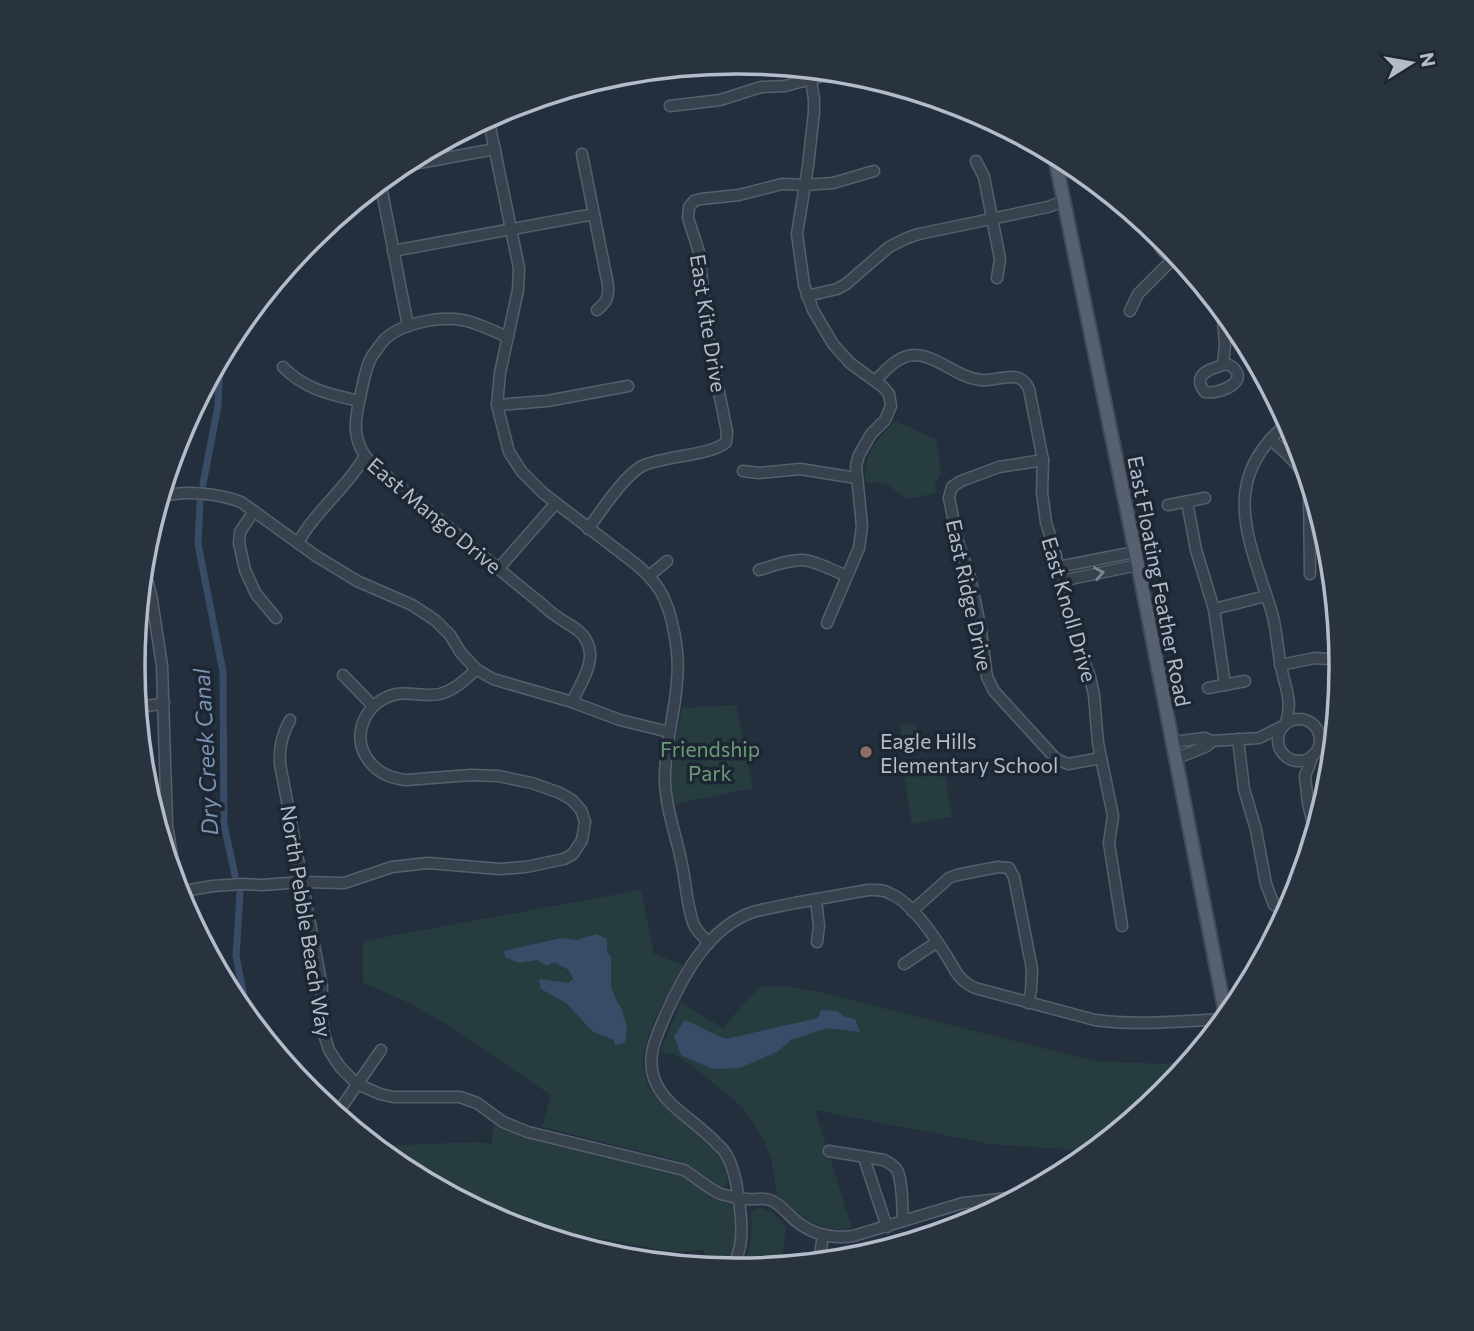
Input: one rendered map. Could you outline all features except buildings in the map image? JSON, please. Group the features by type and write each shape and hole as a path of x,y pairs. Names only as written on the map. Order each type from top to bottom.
{"main road":[{"name":"East Floating Feather Road","path":"1058,168 1223,1003"}],"street":[{"path":"670,106 720,100 761,87 785,86 802,78"},
{"path":"811,79 814,112 797,234 807,296 834,344 850,363 883,387 889,394 891,406 885,420 862,448 856,466 861,537 856,557 827,623"},
{"path":"490,128 519,268 518,290 500,373 497,405 509,452 522,472 543,494 649,576 667,604 677,652 677,682 665,782 668,808 693,921 699,933 709,943"},
{"path":"427,161 495,149"},
{"path":"582,154 608,285 609,297 597,310"},
{"path":"976,161 984,177 1000,259 998,278"},
{"path":"805,185 833,183 874,171"},
{"name":"East Kite Drive","path":"588,528 628,477 640,468 671,457 716,449 727,439 708,337 699,252 687,214 691,205 701,199 739,195 782,184 805,185"},
{"path":"382,192 408,326"},
{"path":"807,296 837,289 846,284 889,247 907,237 1048,207 1064,201"},
{"path":"393,251 594,214"},
{"path":"1130,312 1138,294 1170,262"},
{"name":"East Mango Drive","path":"508,337 464,320 442,319 408,326 386,338 371,358 366,371 355,428 365,456 498,569 582,633 590,649 590,659 572,702"},
{"path":"1223,328 1223,365"},
{"name":"East Knoll Drive","path":"875,381 895,361 914,355 925,357 977,380 1012,377 1023,379 1029,389 1043,460 1043,508 1069,620 1092,686 1112,816 1109,843 1122,926"},
{"path":"283,367 293,378 317,391 359,401"},
{"path":"497,405 547,401 628,386"},
{"path":"1280,430 1270,439 1254,465 1246,486 1245,523 1249,545 1272,615 1290,704 1318,732 1319,745 1305,776 1310,813"},
{"path":"1270,439 1291,458"},
{"path":"298,543 306,529 358,469 365,456"},
{"name":"East Ridge Drive","path":"1043,460 999,467 961,481 952,487 949,498 958,542 970,577 981,630 983,660 994,691 1056,758 1068,764 1101,758"},
{"path":"743,471 800,469 856,478"},
{"path":"170,496 211,495 241,502 357,581 412,605 435,620 476,669 493,679 572,702 620,720 669,732"},
{"path":"1168,505 1205,498"},
{"path":"1186,502 1199,562 1214,609 1225,685"},
{"path":"498,569 556,503"},
{"path":"254,511 240,532 245,570 249,583 275,618"},
{"path":"1309,513 1310,575"},
{"path":"1058,567 1136,559"},
{"path":"1061,580 1136,559"},
{"path":"759,570 803,560 847,576"},
{"path":"649,576 667,561"},
{"path":"150,590 162,666 167,827"},
{"path":"1214,609 1266,596"},
{"path":"1280,665 1329,659"},
{"path":"189,891 213,886 344,883 392,867 428,863 500,869 526,867 564,859 573,854 582,841 585,822 581,810 572,800 560,793 498,776 397,779 375,769 366,758 360,730 364,718 373,706 396,695 442,693 464,681 476,669"},
{"path":"343,675 373,706"},
{"path":"1208,688 1245,681"},
{"path":"146,706 164,703"},
{"path":"1280,750 1278,739 1290,704"},
{"path":"1171,742 1205,738 1212,741 1259,738 1294,719 1304,719"},
{"name":"North Pebble Beach Way","path":"290,720 279,750 280,764 322,988 321,1016 324,1034 334,1058 357,1084 393,1097 460,1097 477,1103 503,1122 528,1132 684,1170 718,1193 747,1199 771,1200 795,1221 823,1235 853,1236 963,1203 995,1198"},
{"path":"1259,738 1280,750 1305,776"},
{"path":"1238,739 1244,789 1256,830 1266,884 1274,905"},
{"path":"1175,759 1207,746 1212,741"},
{"path":"1289,758 1303,760 1314,753"},
{"path":"912,911 949,878 998,867 1009,868 1014,877 1032,969 1028,1003"},
{"path":"736,1258 741,1241 741,1217 728,1157 716,1142 666,1098 657,1086 651,1058 654,1043 684,976 709,943 736,920 752,913 817,899 879,890 891,893 912,911 937,942 959,978 975,988 1095,1020 1136,1023 1212,1019"},
{"path":"817,899 817,942"},
{"path":"904,964 937,942"},
{"path":"342,1106 381,1050"},
{"path":"829,1151 884,1160 897,1169 903,1221"},
{"path":"864,1158 887,1227"},
{"path":"821,1251 823,1235"}],"green space":[{"path":"897,422 936,439 941,472 935,485 936,493 907,499 885,483 866,482 866,464 872,449 893,423"},
{"name":"Friendship Park","path":"736,705 753,788 675,804 672,768 682,708"},
{"path":"916,723 921,748 905,751 900,726"},
{"path":"943,764 952,817 912,824 903,770"},
{"path":"641,890 654,954 683,965 648,1037 643,1060 646,1079 655,1096 701,1136 721,1160 727,1172 727,1185 723,1187 676,1160 542,1127 551,1095 444,1023 412,1004 363,983 363,941"},
{"path":"786,986 819,992 1094,1061 1176,1063 1127,1111 1077,1150 990,1144 815,1110 852,1228 825,1228 795,1211 777,1195 771,1157 760,1133 744,1109 698,1070 674,1054 660,1052 681,1003 723,1028 761,987"},
{"path":"494,1122 523,1135 675,1174 692,1181 720,1201 731,1201 736,1219 732,1252 729,1258 707,1256 703,1250 675,1252 572,1233 547,1226 475,1196 441,1178 391,1146 476,1142 491,1144"},
{"path":"759,1208 771,1212 786,1227 782,1255 746,1258 750,1241 751,1211"}],"water":[{"path":"596,934 607,939 607,952 611,957 611,987 627,1026 625,1042 621,1044 614,1045 614,1040 593,1032 567,1004 541,989 539,979 568,983 573,979 569,970 554,962 547,966 537,960 519,963 505,957 504,951 561,938 576,940"},
{"path":"821,1010 836,1011 855,1019 860,1032 827,1028 791,1040 777,1052 740,1068 713,1069 681,1055 674,1036 685,1020 726,1039 818,1018"}],"waterway":[{"name":"Dry Creek Canal","path":"203,484 218,406 219,378"},
{"name":"Dry Creek Canal","path":"200,503 198,544 223,672 224,825 235,875"},
{"name":"Dry Creek Canal","path":"240,894 236,956 243,991"}],"place":[{"name":"Eagle Hills Elementary School","path":"866,752"}]}
